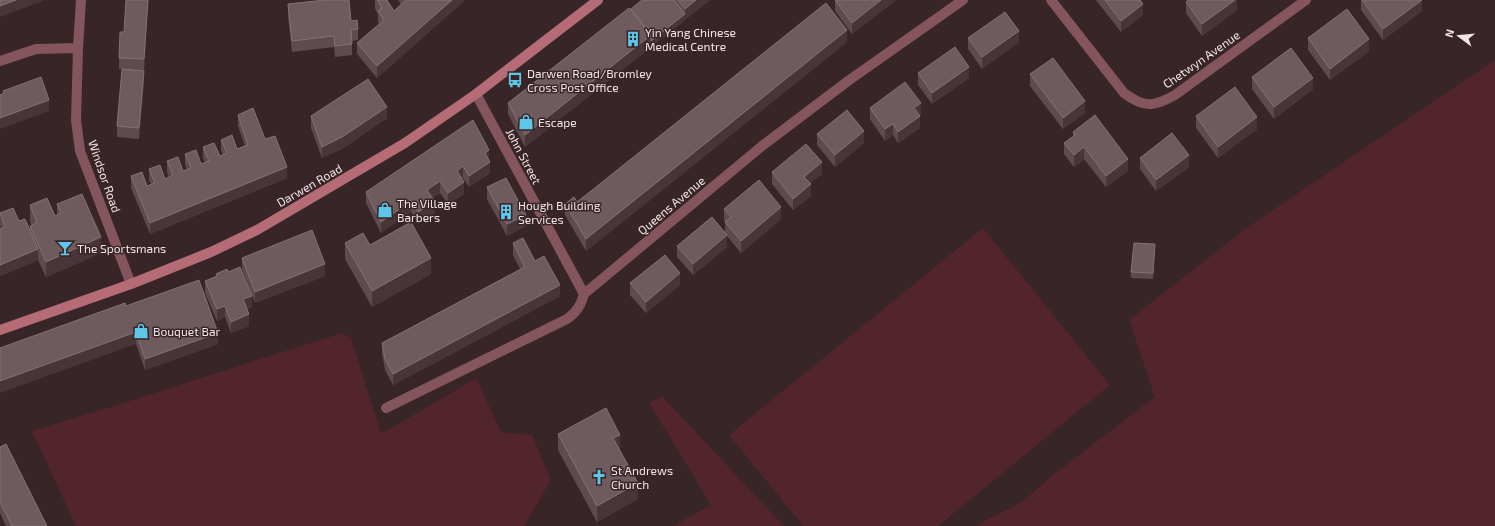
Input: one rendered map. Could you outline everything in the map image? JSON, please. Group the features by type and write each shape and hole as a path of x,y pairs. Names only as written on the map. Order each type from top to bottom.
{"main road":[{"name":"Darwen Road","path":"0,330 131,284 211,252 257,230 405,143 476,94 598,0"}],"street":[{"name":"Windsor Road","path":"81,0 76,120 80,151 131,284"},
{"name":"Queens Avenue","path":"386,408 575,314 582,304 584,294 762,146 848,81 963,0"},
{"name":"Chetwyn Avenue","path":"1051,0 1124,93 1135,102 1148,105 1163,102 1175,95 1306,0"},
{"path":"0,61 36,49 78,48"},
{"name":"John Street","path":"476,94 584,294"}],"shaded area":[{"path":"1495,60 1495,526 975,526 1022,502 1054,474 1155,397 1129,320 1245,229"},
{"path":"983,228 1110,385 938,526 803,526 729,435"},
{"path":"342,333 351,338 381,433 476,378 501,432 532,435 551,480 524,526 76,526 32,431"},
{"path":"662,396 784,526 673,526 711,505 649,403"}],"building":[{"path":"0,0 16,0 0,6"},
{"path":"126,0 148,0 144,59 119,58 120,32 124,32"},
{"path":"325,0 349,0 351,21 357,20 358,29 351,30 352,44 335,46 334,36 292,41 288,4"},
{"path":"377,0 387,0 394,11 406,0 452,0 377,66 357,43 384,20 378,11 382,8"},
{"path":"642,0 674,0 685,14 651,41 651,35 631,9"},
{"path":"678,0 696,0 685,9"},
{"path":"835,0 881,0 852,23"},
{"path":"1105,0 1140,0 1143,4 1121,21"},
{"path":"1188,0 1235,0 1202,24 1186,2"},
{"path":"1362,0 1422,0 1383,29"},
{"path":"826,3 847,30 586,239 565,204 574,197 577,202"},
{"path":"629,8 651,35 525,135 508,103"},
{"path":"1347,9 1369,39 1330,69 1308,38"},
{"path":"1005,12 1019,31 982,57 968,38"},
{"path":"955,47 969,67 932,93 918,73"},
{"path":"1291,48 1313,78 1274,107 1252,77"},
{"path":"1053,58 1085,101 1063,118 1030,74"},
{"path":"122,69 144,71 139,128 117,126"},
{"path":"41,77 49,100 0,118 0,95 4,93 3,91"},
{"path":"368,79 387,107 342,137 322,147 311,116"},
{"path":"905,82 921,103 914,108 920,116 898,132 893,124 885,129 870,108"},
{"path":"1235,87 1257,117 1218,147 1196,116"},
{"path":"253,108 265,139 275,136 287,167 150,223 131,176 142,172 147,186 155,183 149,169 160,165 165,179 173,175 167,161 178,157 183,171 191,168 185,154 196,150 201,164 209,161 203,147 214,143 220,156 227,153 221,140 232,135 237,149 248,145 238,115"},
{"path":"847,110 864,131 835,155 817,134"},
{"path":"1095,115 1128,159 1106,176 1084,147 1074,155 1064,143 1075,135 1073,132"},
{"path":"473,120 489,150 485,153 490,162 469,176 463,166 457,171 464,182 448,193 440,181 427,190 435,202 418,212 411,201 381,222 366,192"},
{"path":"1172,133 1189,155 1156,180 1140,158"},
{"path":"806,144 822,162 804,177 811,184 793,199 772,172"},
{"path":"506,178 526,215 507,224 487,187"},
{"path":"759,180 781,207 741,241 725,222 731,217 724,209"},
{"name":"The Sportsmans","path":"82,194 101,237 46,262 30,226 37,223 30,205 47,198 55,216 61,213 57,204"},
{"path":"13,208 19,221 25,219 38,249 0,265 0,229 5,227 0,213"},
{"path":"712,217 727,235 693,264 677,246"},
{"path":"411,222 431,258 372,291 345,243 363,233 370,245"},
{"path":"312,230 325,264 255,292 242,258"},
{"path":"523,238 535,261 544,256 560,285 393,374 385,359 382,343 525,267 513,243"},
{"path":"1134,243 1155,244 1153,273 1131,272"},
{"path":"665,255 680,273 646,302 630,283"},
{"path":"240,267 252,296 243,299 249,314 231,322 225,306 217,309 205,281 217,276 216,274 227,269 228,272"},
{"path":"199,280 218,333 145,359 136,332 0,381 0,348 125,303 126,306"},
{"name":"St Andrews Church","path":"606,408 620,435 613,438 638,483 597,506 558,434"},
{"path":"6,444 47,526 12,526 0,502 0,447"}],"place":[{"name":"Yin Yang Chinese Medical Centre","path":"633,39"},
{"name":"Darwen Road/Bromley Cross Post Office","path":"515,80"},
{"name":"Escape","path":"526,122"},
{"name":"The Village Barbers","path":"385,210"},
{"name":"Hough Building Services","path":"506,212"},
{"name":"The Sportsmans","path":"65,248"},
{"name":"Bouquet Bar","path":"141,331"},
{"name":"St Andrews Church","path":"599,477"}]}
